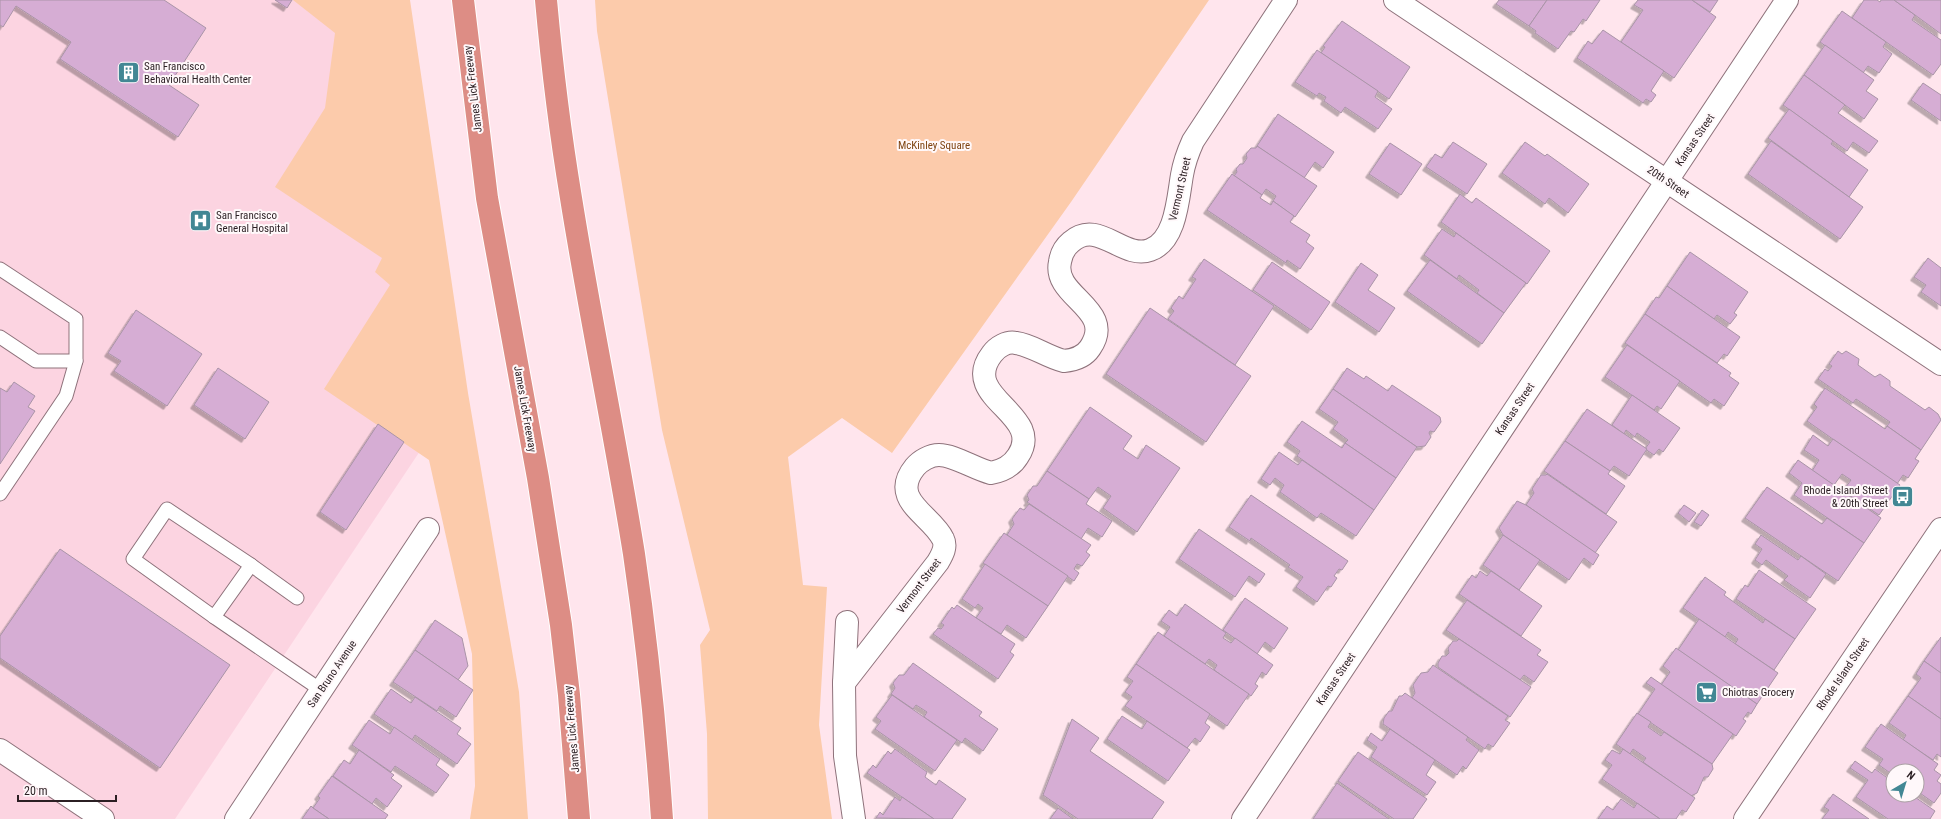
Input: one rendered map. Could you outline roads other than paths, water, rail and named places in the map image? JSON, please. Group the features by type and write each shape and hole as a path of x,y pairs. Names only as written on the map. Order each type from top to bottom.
{"highway":[{"name":"James Lick Freeway","path":"463,0 487,198 539,485 561,625 569,694 579,819"},
{"path":"546,0 556,93 571,199 622,482 639,594 652,696 662,819"}],"street":[{"name":"Vermont Street","path":"844,683 938,562 944,551 944,545 940,534 913,506 908,498 908,482 914,469 923,460 938,455 991,473 1007,467 1013,462 1022,449 1022,432 1019,424 991,393 984,380 984,366 993,352 999,347 1014,342 1057,359 1071,360 1086,353 1092,345 1096,330 1092,314 1065,286 1060,278 1059,265 1065,249 1076,238 1091,233 1136,251 1144,252 1157,246 1167,235 1174,220 1183,170 1193,141 1286,0"},
{"name":"20th Street","path":"1395,0 1941,364"},
{"name":"Kansas Street","path":"1243,819 1788,0"},
{"name":"San Bruno Avenue","path":"236,819 428,529"},
{"name":"Rhode Island Street","path":"1745,819 1941,529"},
{"path":"847,622 844,683 845,756 854,819"},
{"path":"1,754 103,819"}],"lane":[{"path":"0,270 76,319 76,361 66,396 0,494"},
{"path":"0,337 36,361 76,361"},
{"path":"297,598 251,565 167,509 133,559 214,617 321,690"},
{"path":"214,617 251,565"}],"place":[{"name":"San Francisco Behavioral Health Center","path":"129,72"},
{"name":"San Francisco General Hospital","path":"200,221"},
{"name":"Rhode Island Street & 20th Street","path":"1903,496"},
{"name":"Chiotras Grocery","path":"1706,692"}],"park label":[{"name":"McKinley Square","path":"934,145"}]}
